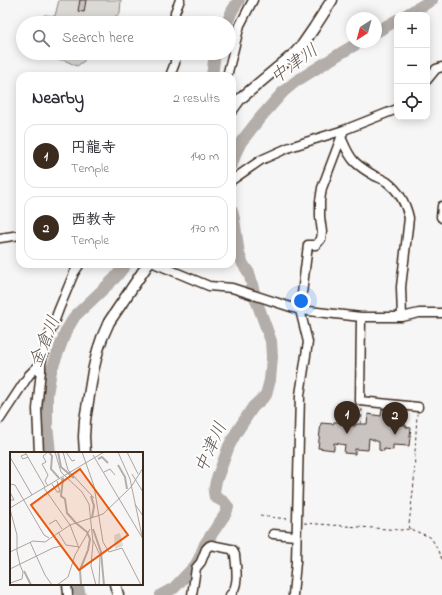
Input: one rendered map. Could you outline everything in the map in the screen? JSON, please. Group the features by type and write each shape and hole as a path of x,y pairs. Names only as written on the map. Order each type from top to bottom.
{"street":[{"path":"175,16 180,0"},
{"path":"236,40 240,24 253,0"},
{"path":"236,104 240,99 290,57 303,44 332,0"},
{"path":"172,72 175,60"},
{"path":"228,72 231,60"},
{"path":"430,76 436,69 442,68"},
{"path":"236,177 260,160 290,147 342,134 394,110"},
{"path":"293,595 296,562 300,394 308,342 300,310 308,245 316,245 320,239 322,232 320,201 322,188 342,134"},
{"path":"342,134 349,155 355,162 364,170 386,181 404,201 407,209 409,218 401,287 402,317"},
{"path":"442,206 442,218"},
{"path":"0,238 16,236"},
{"path":"39,452 37,409 41,363 47,340 77,268"},
{"path":"85,452 85,420 98,350 109,322 145,268"},
{"path":"166,268 210,286 232,288 300,310 360,318 402,317 419,313 442,313"},
{"path":"360,318 360,401 418,407"},
{"path":"0,420 29,374 41,363"},
{"path":"273,534 296,536"},
{"path":"192,595 196,568 201,562 206,549 212,545 231,549 234,552 236,579 235,590 230,595"},
{"path":"67,585 68,595"},
{"path":"115,585 118,595"}],"path":[{"path":"361,424 362,401"},
{"path":"403,425 406,406"},
{"path":"410,529 409,524 414,483 418,407"},
{"path":"260,516 300,522 401,530 410,529 430,536 442,559"}],"shaded area":[{"path":"59,0 121,0 120,13 116,16 55,16"},
{"path":"64,60 84,60 77,66"}],"building":[{"path":"80,0 86,0 84,12 78,11"},
{"path":"382,409 388,409 386,423 406,425 406,427 411,428 409,446 393,445 393,450 379,450 379,442 369,438 368,450 355,449 355,454 344,453 345,445 334,443 334,450 318,448 321,423 333,424 334,422 340,422 340,424 355,426 355,424 367,424 368,414 381,416"}],"waterway":[{"name":"金倉川","path":"230,16 239,0"},
{"name":"中津川","path":"411,12 432,0"},
{"name":"中津川","path":"382,29 394,22"},
{"name":"中津川","path":"236,152 241,142 283,92 295,82 350,48"},
{"name":"金倉川","path":"213,72 214,60"},
{"name":"中津川","path":"236,233 239,254 249,273 254,292"},
{"name":"金倉川","path":"50,452 47,425 47,394 51,371 66,331 75,316 115,278 123,268"},
{"name":"中津川","path":"161,595 174,588 195,566 205,544 226,513 228,507 224,502 215,497 214,492 216,481 229,446 236,433 253,407 266,395 270,380 272,357 271,341 255,297"},
{"name":"金倉川","path":"77,585 80,595"}],"place":[{"name":"円龍寺","path":"347,434"},
{"name":"西教寺","path":"395,435"}]}
